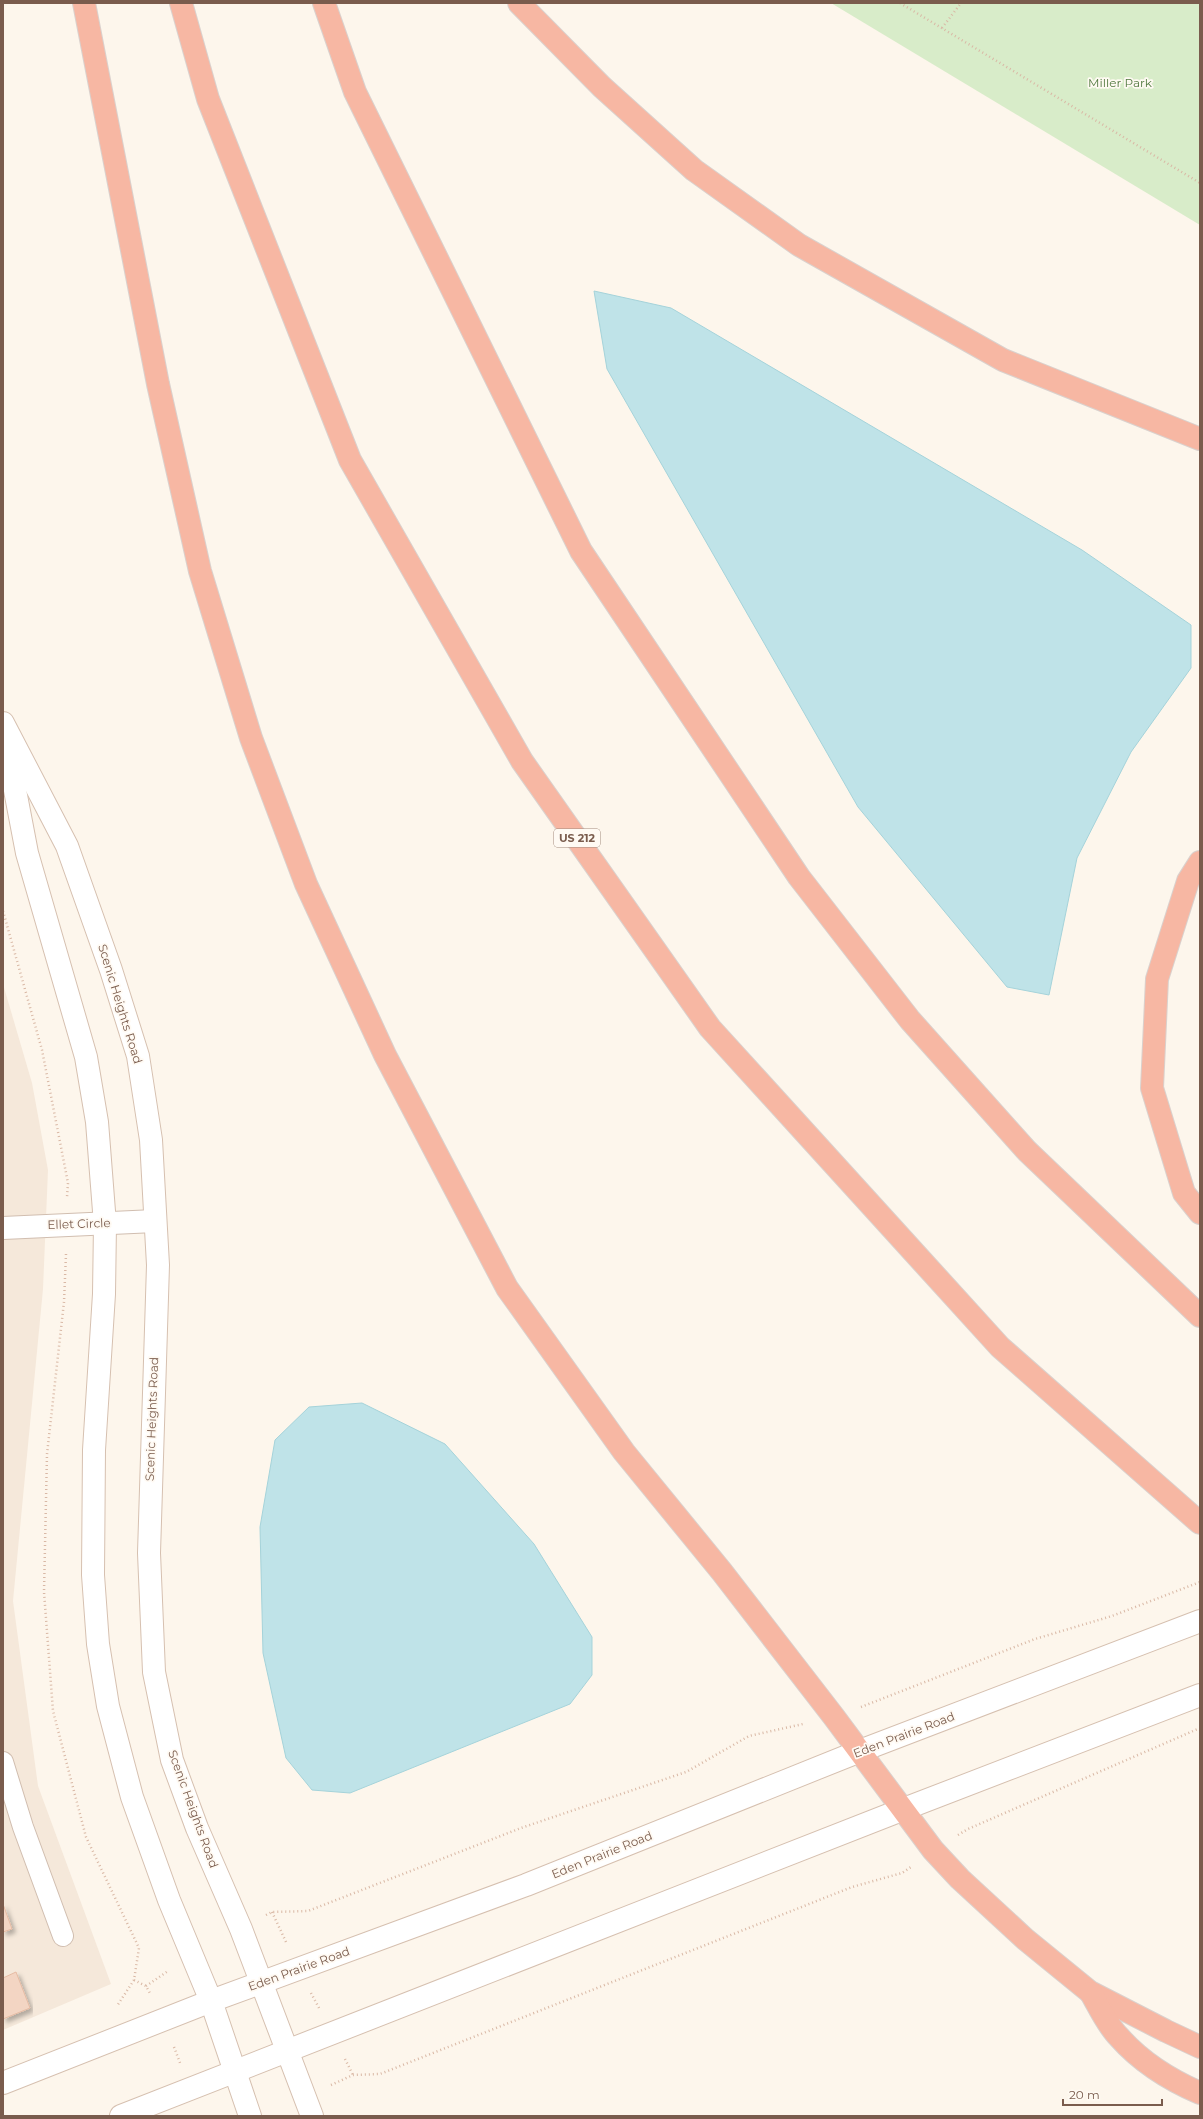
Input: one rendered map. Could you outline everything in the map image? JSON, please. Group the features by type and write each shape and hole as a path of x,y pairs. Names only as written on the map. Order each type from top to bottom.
{"highway":[{"path":"84,3 158,384 200,571 250,738 306,884 385,1055 507,1288 624,1452 722,1572 860,1751 933,1850 960,1879 1024,1939 1090,1992 1200,2047"},
{"name":"US 212","path":"180,3 208,99 350,460 522,761 710,1028 1000,1348 1200,1523"},
{"path":"324,3 355,92 585,557 799,877 910,1020 1027,1151 1200,1316"},
{"path":"519,3 602,87 694,170 800,245 1002,360 1200,439"},
{"path":"1200,862 1188,880 1157,979 1152,1088 1184,1193 1200,1213"},
{"path":"1090,1992 1118,2036 1138,2056 1160,2072 1200,2093"}],"street":[{"name":"Scenic Heights Road","path":"3,722 67,846 111,970 138,1056 151,1140 158,1265 149,1553 154,1672 172,1760 197,1828 240,1929 312,2116"},
{"path":"3,728 27,853 86,1057 97,1122 105,1224 102,1347 94,1450 93,1575 98,1644 108,1706 132,1797 169,1900 211,2001 250,2116"},
{"name":"Ellet Circle","path":"3,1228 155,1221"},
{"name":"Eden Prairie Road","path":"3,2083 211,2001 526,1885 860,1751 1200,1622"},
{"path":"121,2116 904,1809 1200,1695"}],"lane":[{"path":"3,1762 23,1827 63,1936"}],"path":[{"path":"900,3 1200,183"},
{"path":"942,28 961,3"},
{"path":"3,911 44,1057 68,1183 64,1302 47,1454 44,1592 53,1711 86,1837 139,1948 134,1980"},
{"path":"240,1929 272,1912 308,1911 521,1828 686,1772 748,1736 834,1717 1035,1639 1112,1616 1200,1582"},
{"path":"968,1829 1200,1728"},
{"path":"305,2096 354,2075 380,2074 852,1887 902,1873"},
{"path":"146,1986 192,1956"}],"shaded area":[{"path":"3,984 32,1083 48,1170 43,1289 13,1601 38,1786 111,1984 3,2030"}],"green space":[{"name":"Miller Park","path":"831,3 1200,3 1200,225"}],"water":[{"path":"594,291 671,308 1082,550 1191,625 1191,668 1131,752 1077,858 1049,995 1007,987 858,807 607,369"},
{"path":"362,1403 445,1444 534,1544 592,1637 592,1675 570,1704 350,1793 312,1790 286,1758 263,1653 260,1527 275,1440 309,1407"}],"building":[{"path":"3,1904 12,1929 3,1932"},
{"path":"16,1972 30,2008 3,2019 3,1978"}]}
